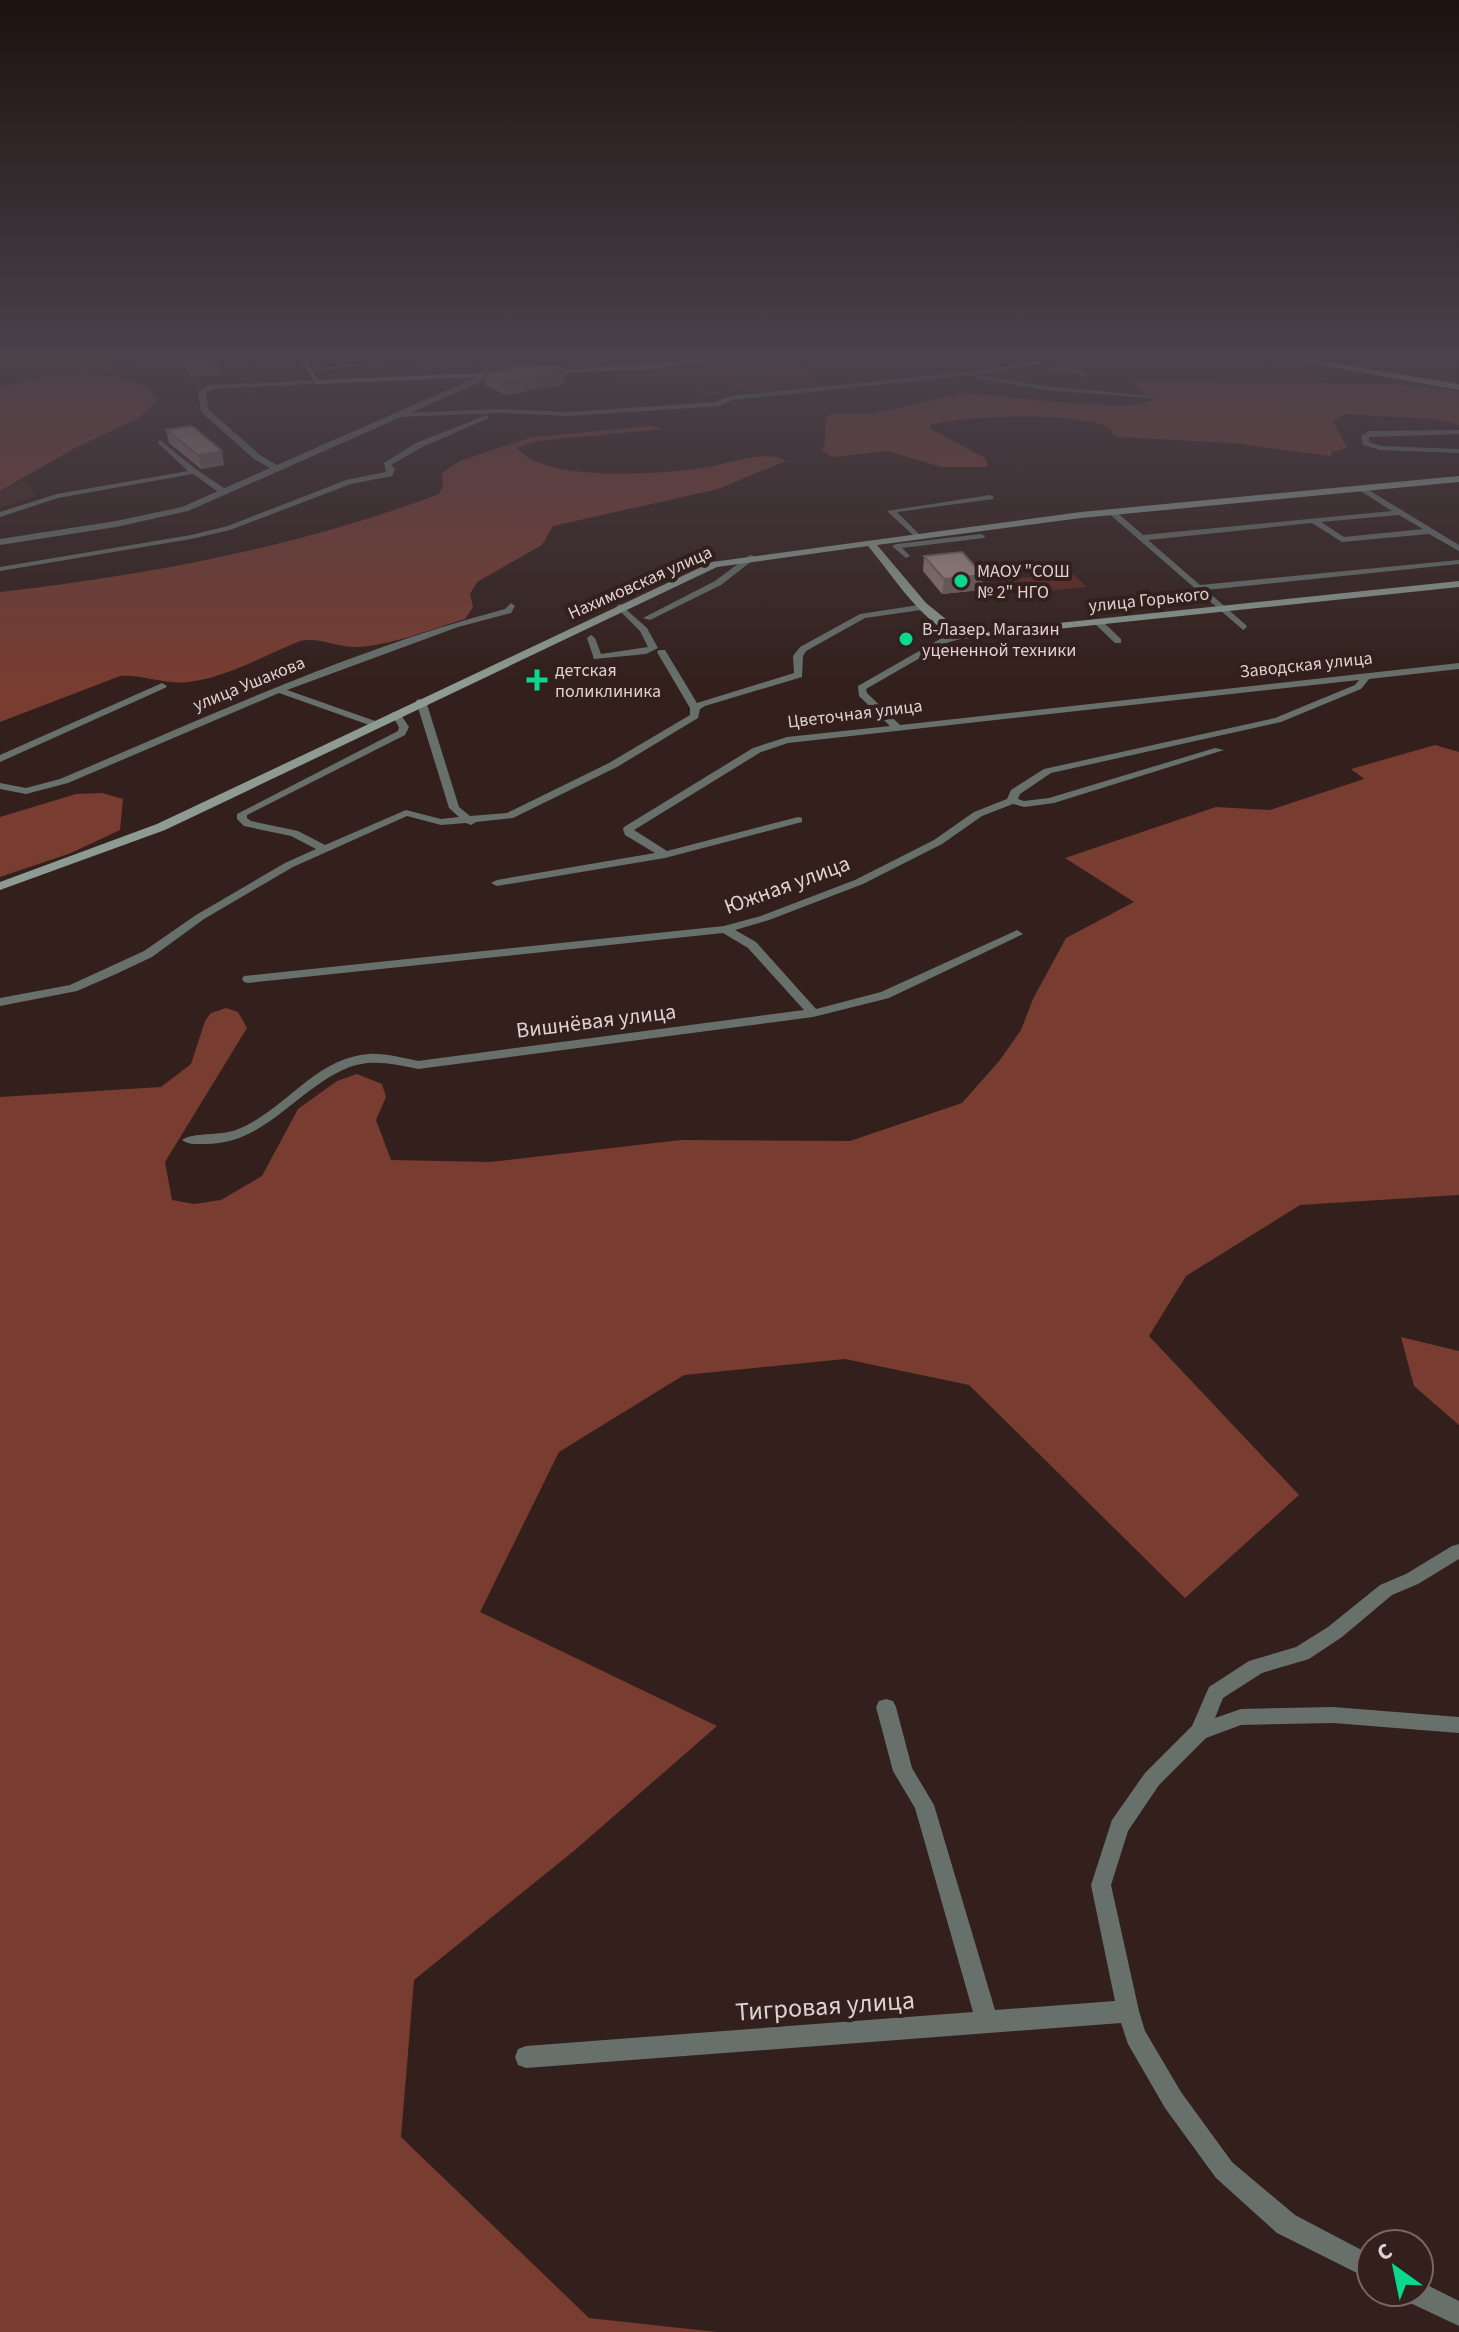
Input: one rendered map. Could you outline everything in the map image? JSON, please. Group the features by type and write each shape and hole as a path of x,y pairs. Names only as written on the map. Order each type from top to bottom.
{"main road":[{"name":"Нахимовская улица","path":"0,886 161,827 704,568 753,557 1045,523 1110,511 1459,479"},
{"path":"869,542 925,607 942,624 961,636"},
{"name":"улица Горького","path":"961,636 1459,584"}],"street":[{"path":"187,466 224,492"},
{"path":"271,466 275,468"},
{"path":"0,542 185,509 280,466"},
{"path":"0,569 230,528 349,482 389,474 391,469 388,466"},
{"path":"0,515 57,496 194,472"},
{"path":"1362,488 1459,549"},
{"path":"916,536 899,523 891,511 990,497"},
{"path":"1110,511 1243,627"},
{"path":"1140,538 1401,512"},
{"path":"1314,521 1342,540 1431,531"},
{"path":"906,556 896,546 981,536"},
{"path":"647,618 718,583 753,557"},
{"path":"1199,588 1459,562"},
{"name":"улица Ушакова","path":"0,786 26,791 64,781 277,689 455,625 508,611 511,606"},
{"path":"591,638 597,657 653,648 641,627 620,607"},
{"path":"695,708 799,675 798,656 803,649 863,616 925,607"},
{"path":"1098,622 1118,641"},
{"name":"улица Горького","path":"896,726 862,694 861,688 943,641 961,636"},
{"path":"0,1002 73,988 136,960 200,917 322,848 406,813 441,822 471,822 509,816 613,765 695,716 695,708 662,652"},
{"name":"Заводская улица","path":"1156,697 1459,666"},
{"path":"1012,801 1015,792 1048,771 1278,720 1358,687 1367,675"},
{"name":"улица Ушакова","path":"0,759 162,686"},
{"path":"277,689 375,724"},
{"name":"Цветочная улица","path":"665,855 629,833 628,829 757,750 813,735 1156,697"},
{"path":"421,701 454,808 471,822"},
{"path":"322,848 294,833 248,824 242,819 242,814 402,733 402,722 396,714"},
{"name":"Южная улица","path":"248,979 725,929 765,918 859,882 938,842 978,814 1012,801 1024,804 1050,801 1219,750"},
{"path":"497,883 665,855 798,820"},
{"path":"725,929 752,945 813,1013"},
{"name":"Вишнёвая улица","path":"189,1140 207,1142 232,1138 261,1123 328,1073 366,1058 418,1065 813,1013 885,995 1017,934"},
{"path":"1355,2260 1286,2224 1224,2170 1173,2100 1136,2036 1101,1885 1119,1827 1152,1779 1199,1732 1216,1693 1256,1667 1302,1653 1335,1632 1386,1590 1412,1579 1458,1551"},
{"path":"886,1707 903,1771 924,1805 987,2022"},
{"path":"1199,1732 1241,1717 1333,1715 1459,1725"},
{"name":"Тигровая улица","path":"526,2057 1128,2011"},
{"path":"1435,2302 1459,2314"}],"shaded area":[{"path":"0,466 44,466 0,491"},
{"path":"453,466 549,466 577,471 633,474 712,466 774,466 718,489 553,526 542,545 477,582 470,594 473,607 465,619 369,646 348,647 314,640 300,641 202,680 179,683 120,676 0,722 0,592 111,577 278,544 386,513 439,494 443,486 442,473"},
{"path":"938,466 987,466 985,467"},
{"path":"24,480 37,496 0,508 0,491"},
{"path":"1072,573 1087,587 1016,594 1002,580"},
{"path":"1435,745 1459,752 1459,1195 1300,1205 1186,1276 1149,1336 1299,1495 1185,1598 969,1385 845,1359 684,1375 559,1452 480,1612 717,1726 575,1850 414,1980 401,2137 589,2318 717,2332 0,2332 0,1097 161,1087 191,1064 205,1021 211,1013 226,1008 238,1012 247,1028 165,1162 172,1200 194,1204 221,1200 262,1176 298,1109 337,1081 357,1074 382,1084 386,1097 376,1120 391,1160 490,1162 681,1140 850,1141 962,1103 1000,1060 1021,1030 1033,999 1066,938 1134,902 1065,858 1216,807 1270,810 1364,779 1351,769"},
{"path":"102,793 123,799 120,830 71,853 0,877 0,817 76,794"},
{"path":"1401,1337 1459,1351 1459,1425 1414,1386"}],"building":[{"path":"962,552 983,575 944,579 924,556"}],"place":[{"name":"МАОУ \"СОШ № 2\" НГО","path":"961,581"},
{"name":"В-Лазер. Магазин уцененной техники","path":"906,639"},
{"name":"детская поликлиника","path":"537,680"}]}
